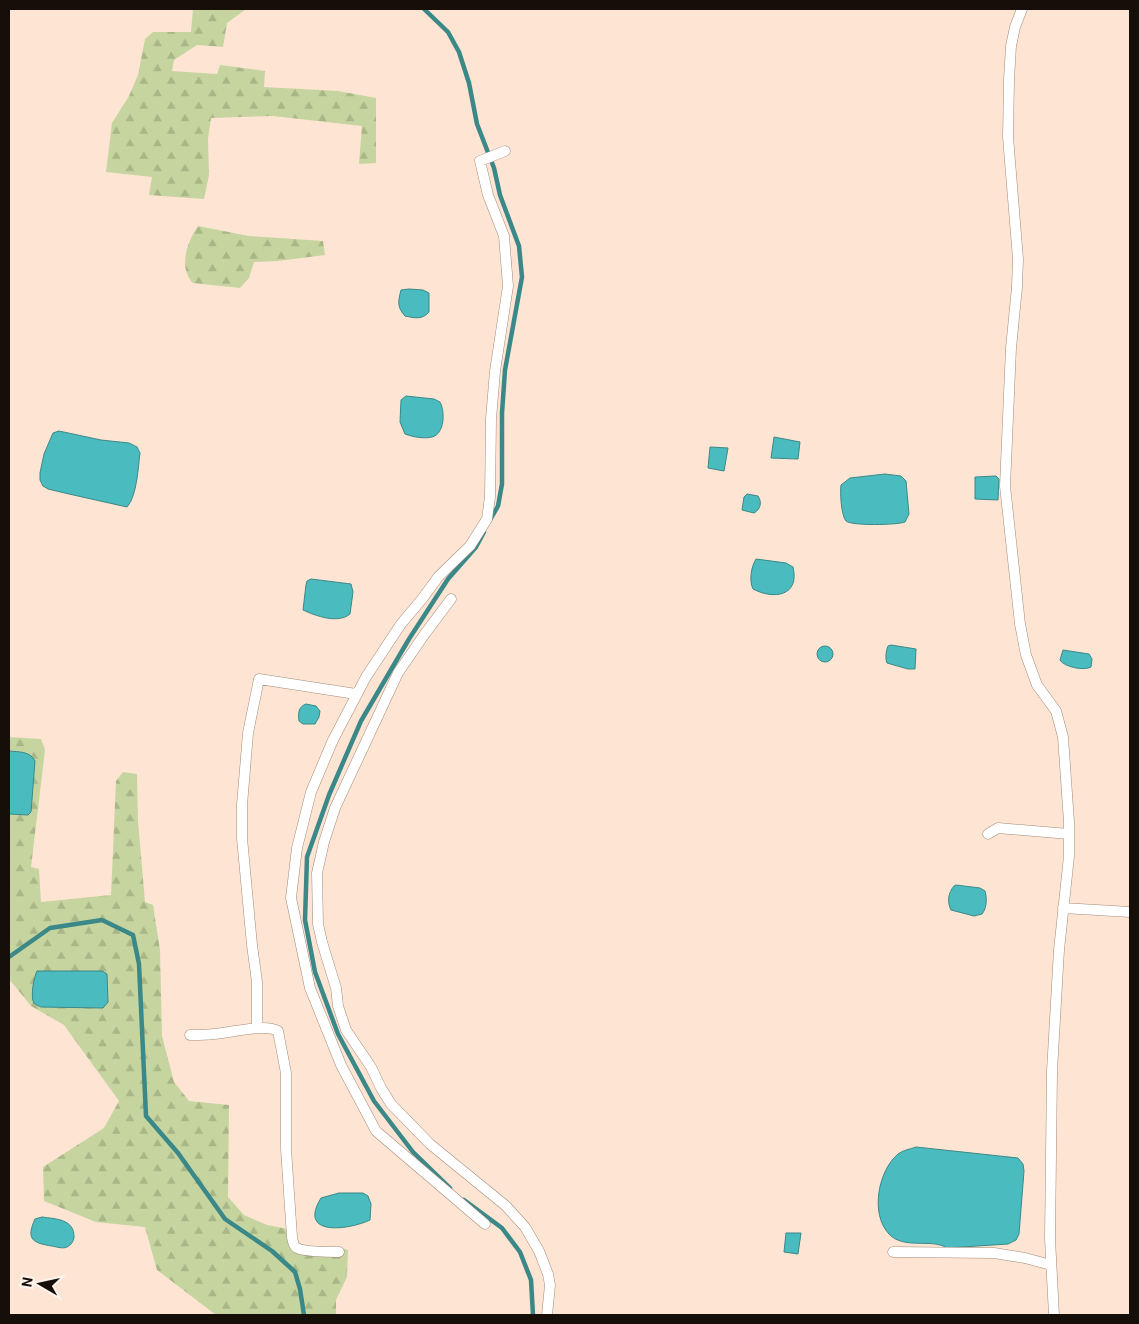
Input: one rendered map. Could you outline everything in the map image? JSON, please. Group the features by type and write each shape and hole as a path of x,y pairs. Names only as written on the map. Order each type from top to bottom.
{"street":[{"path":"1022,9 1015,27 1011,46 1009,80 1008,137 1018,259 1011,348 1005,486 1020,624 1026,655 1037,686 1056,711 1063,737 1069,834 1058,959 1052,1071 1051,1265 1054,1315"},
{"path":"485,1224 376,1131 341,1065 310,988 291,898 297,848 311,792 332,740 366,676 401,624 439,576 470,546 487,519 490,497 491,419 495,371 508,286 504,236 488,195 480,161 495,155"},
{"path":"451,599 398,673 380,708 335,808 324,842 317,874 318,924 336,988 338,1006 346,1030 371,1067 391,1104 430,1144 506,1206 525,1227 539,1252 548,1274 550,1285 547,1315"},
{"path":"256,1028 257,982 242,838 242,805 248,733 259,679 356,694"},
{"path":"988,834 998,828 1069,834"},
{"path":"1063,908 1130,912"},
{"path":"190,1035 212,1035 256,1028 275,1029 278,1032 286,1074 286,1149 292,1237 296,1248 339,1252"},
{"path":"892,1252 994,1253 1026,1258 1051,1265"}],"green space":[{"path":"193,9 246,9 227,23 223,47 197,45 174,60 172,71 217,74 220,65 265,71 264,87 338,91 376,98 376,163 359,164 362,126 273,116 211,118 208,139 209,175 204,199 149,195 152,177 106,172 112,123 129,96 138,75 145,39 153,32 191,32"},
{"path":"198,226 249,236 323,241 325,255 254,262 249,278 240,288 193,283 188,277 185,262 190,239"},
{"path":"9,737 41,739 45,750 31,867 39,869 41,902 111,895 116,781 123,772 137,774 138,821 145,902 153,905 160,950 162,1036 174,1082 189,1101 229,1105 228,1197 244,1215 267,1225 288,1229 298,1244 348,1250 347,1277 336,1300 336,1315 216,1315 157,1270 145,1227 96,1222 44,1201 43,1167 104,1128 119,1101 64,1025 31,1006 9,979 9,814 28,815 24,752 9,751"}],"water":[{"path":"401,290 423,290 429,293 429,312 424,316 415,318 405,316 399,307"},
{"path":"406,396 434,399 440,402 443,411 443,422 436,435 422,438 405,434 400,422 401,400"},
{"path":"59,431 101,440 129,443 137,447 140,453 136,482 133,496 127,507 48,489 43,486 40,480 40,473 44,454 53,433"},
{"path":"774,437 800,442 798,459 771,458"},
{"path":"710,447 728,448 724,471 708,468"},
{"path":"885,474 901,476 906,481 909,514 905,522 894,524 856,524 846,521 842,509 841,485 850,478"},
{"path":"996,476 999,479 998,500 975,499 975,477"},
{"path":"747,494 758,496 759,498 759,507 754,513 742,510 744,497"},
{"path":"756,559 786,563 793,567 793,584 789,590 777,595 753,589 751,574"},
{"path":"311,579 351,584 353,592 350,614 333,619 320,617 303,610 307,581"},
{"path":"825,646 833,654 825,662 817,654"},
{"path":"888,646 916,649 915,669 887,663 887,650"},
{"path":"1063,650 1089,654 1092,659 1091,667 1079,668 1066,665 1060,660"},
{"path":"306,704 316,706 320,711 315,724 303,724 299,721 300,709"},
{"path":"9,751 30,755 35,761 31,812 28,815 9,814"},
{"path":"956,885 980,888 985,891 986,903 982,914 974,916 951,910 949,895"},
{"path":"37,971 102,971 107,974 108,1002 103,1008 41,1007 34,1003 32,996"},
{"path":"916,1147 1018,1158 1023,1164 1024,1171 1019,1234 1016,1240 1008,1244 947,1248 934,1244 902,1242 889,1234 883,1226 878,1204 881,1182 891,1161 898,1154"},
{"path":"339,1193 363,1193 368,1196 371,1204 370,1220 361,1224 339,1228 320,1225 316,1219 315,1211 321,1198"},
{"path":"42,1217 64,1221 68,1224 71,1227 74,1238 71,1244 65,1248 60,1248 35,1241 31,1236 32,1226 35,1219"},
{"path":"786,1233 801,1233 798,1254 784,1252"}],"waterway":[{"path":"424,9 448,32 459,52 469,83 477,124 494,168 500,195 519,246 522,277 505,370 502,413 502,484 498,506 490,520"},
{"path":"450,1188 413,1152 374,1101 338,1034 315,972 305,920 307,857 329,795 361,721 409,639 448,579 476,547 484,532"},
{"path":"9,957 50,928 102,920 133,935 139,964 146,1116 178,1153 225,1219 272,1251 295,1272 304,1315"},
{"path":"464,1200 502,1228 520,1252 531,1280 533,1315"}]}
